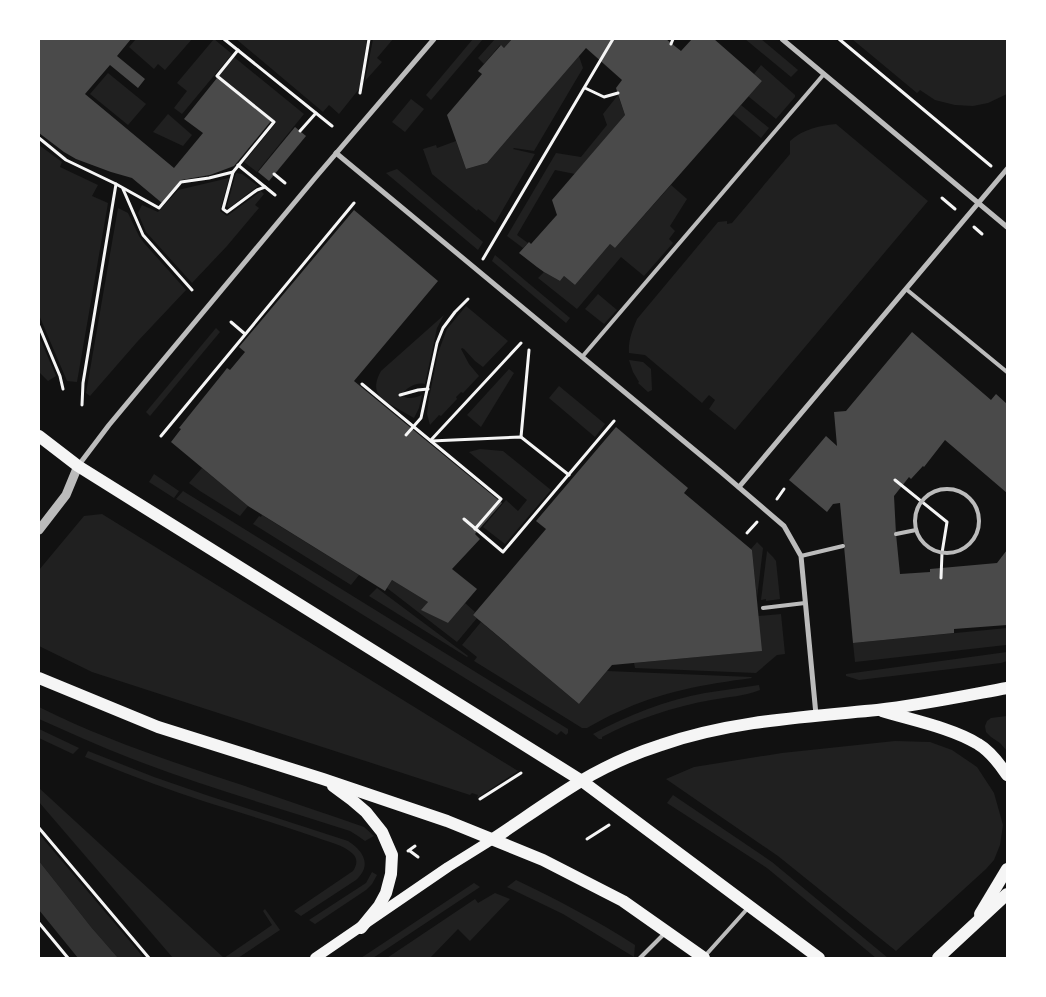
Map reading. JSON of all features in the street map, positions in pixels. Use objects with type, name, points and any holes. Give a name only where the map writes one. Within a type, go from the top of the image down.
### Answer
[{"type":"main road","points":[[39,436],[78,466],[582,781],[819,958]]},
{"type":"main road","points":[[39,678],[158,727],[323,779],[447,821],[543,860],[623,901],[703,958]]},
{"type":"main road","points":[[315,958],[448,867],[582,781],[623,760],[661,745],[715,729],[816,715],[878,710],[1007,688]]},
{"type":"main road","points":[[878,710],[958,733],[980,745],[998,761],[1007,775]]},
{"type":"main road","points":[[323,779],[366,812],[382,832],[392,854],[386,893],[379,906],[361,928]]},
{"type":"main road","points":[[971,929],[1007,869]]},
{"type":"main road","points":[[938,958],[1007,894]]},
{"type":"street","points":[[39,530],[66,495],[78,466],[109,425],[336,153],[434,39]]},
{"type":"street","points":[[782,39],[1007,227]]},
{"type":"street","points":[[336,153],[784,526],[801,556],[816,715]]},
{"type":"street","points":[[739,487],[1007,169]]},
{"type":"lane","points":[[582,357],[824,74]]},
{"type":"lane","points":[[906,289],[1007,372]]},
{"type":"lane","points":[[949,489],[968,497],[978,514],[976,535],[962,549],[952,553],[933,550],[920,538],[916,530],[917,510],[922,501],[930,494],[939,490],[949,489]]},
{"type":"lane","points":[[896,534],[916,530]]},
{"type":"lane","points":[[801,556],[843,546]]},
{"type":"lane","points":[[763,608],[805,603]]},
{"type":"lane","points":[[703,958],[749,906]]},
{"type":"lane","points":[[640,958],[667,932]]},
{"type":"path","points":[[224,39],[332,126]]},
{"type":"path","points":[[360,93],[370,39]]},
{"type":"path","points":[[476,270],[613,39]]},
{"type":"path","points":[[671,44],[673,39]]},
{"type":"path","points":[[839,39],[1002,175]]},
{"type":"path","points":[[238,50],[217,76],[274,122],[233,172],[223,209],[227,212],[257,190],[265,187]]},
{"type":"path","points":[[585,88],[604,98],[618,93]]},
{"type":"path","points":[[300,132],[316,113]]},
{"type":"path","points":[[39,138],[66,160],[116,184],[159,208],[181,182],[233,172]]},
{"type":"path","points":[[238,165],[275,195]]},
{"type":"path","points":[[274,174],[285,183]]},
{"type":"path","points":[[82,405],[83,383],[116,184]]},
{"type":"path","points":[[123,188],[143,235],[192,290]]},
{"type":"path","points":[[161,436],[354,203]]},
{"type":"path","points":[[406,435],[421,418],[437,343],[443,328],[468,299]]},
{"type":"path","points":[[231,322],[246,334]]},
{"type":"path","points":[[39,326],[60,376],[63,389]]},
{"type":"path","points":[[430,441],[521,343]]},
{"type":"path","points":[[522,437],[529,350]]},
{"type":"path","points":[[362,384],[500,499],[475,529]]},
{"type":"path","points":[[400,395],[428,389]]},
{"type":"path","points":[[464,519],[503,552],[614,421]]},
{"type":"path","points":[[430,441],[522,437],[569,475]]},
{"type":"path","points":[[895,480],[947,522],[942,552],[941,578]]},
{"type":"path","points":[[776,499],[784,490]]},
{"type":"path","points":[[747,533],[757,522]]},
{"type":"path","points":[[480,799],[520,773]]},
{"type":"path","points":[[587,840],[609,825]]},
{"type":"path","points":[[39,828],[149,958]]},
{"type":"path","points":[[415,846],[409,851],[418,857]]},
{"type":"path","points":[[39,923],[68,958]]},
{"type":"shaded area","points":[[136,39],[192,39],[165,70],[158,64],[154,69],[129,47]]},
{"type":"shaded area","points":[[214,39],[232,54],[182,114],[174,108],[187,91],[177,83]]},
{"type":"shaded area","points":[[236,39],[367,39],[359,89],[339,114],[329,105],[323,112]]},
{"type":"shaded area","points":[[373,39],[393,39],[377,58],[382,62],[365,81]]},
{"type":"shaded area","points":[[473,39],[483,39],[431,100],[426,95]]},
{"type":"shaded area","points":[[495,39],[512,39],[504,48],[500,45],[484,64],[478,58]]},
{"type":"shaded area","points":[[745,39],[761,39],[798,70],[791,77]]},
{"type":"shaded area","points":[[852,39],[1007,39],[1007,94],[988,103],[973,106],[955,105],[935,100],[920,90],[917,93]]},
{"type":"shaded area","points":[[579,56],[583,68],[534,151],[513,149],[535,154],[495,223],[478,209],[477,211],[432,174],[423,149],[436,145],[437,148],[456,141],[466,169],[487,163]]},
{"type":"shaded area","points":[[234,57],[304,114],[257,172],[244,162],[276,123],[219,76]]},
{"type":"shaded area","points":[[761,65],[795,95],[776,119],[748,96],[762,81],[754,74]]},
{"type":"shaded area","points":[[108,73],[146,104],[128,125],[90,94]]},
{"type":"shaded area","points":[[618,95],[625,115],[575,174],[555,170],[517,235],[528,243],[523,248],[507,236],[556,153],[581,157],[607,125],[603,114]]},
{"type":"shaded area","points":[[411,99],[424,109],[405,132],[392,122]]},
{"type":"shaded area","points":[[741,105],[769,128],[761,138],[733,114]]},
{"type":"shaded area","points":[[168,114],[192,135],[183,146],[153,132]]},
{"type":"shaded area","points":[[836,124],[928,201],[735,430],[709,409],[715,400],[709,395],[702,403],[645,355],[629,353],[632,332],[637,319],[718,222],[727,221],[727,224],[732,223],[790,154],[790,141],[812,129]]},
{"type":"shaded area","points":[[39,145],[62,162],[60,167],[98,185],[92,196],[108,203],[77,382],[67,381],[39,315]]},
{"type":"shaded area","points":[[397,169],[483,242],[478,250],[386,173]]},
{"type":"shaded area","points":[[236,173],[242,174],[258,186],[229,208],[227,206]]},
{"type":"shaded area","points":[[229,178],[220,211],[227,216],[261,191],[264,194],[255,205],[259,208],[192,283],[146,232],[138,213],[142,205],[158,212],[178,190]]},
{"type":"shaded area","points":[[671,185],[687,199],[670,226],[675,231],[669,239],[673,243],[644,276],[621,257],[577,309],[538,278],[544,272],[560,281],[564,276],[575,285],[610,244],[615,248]]},
{"type":"shaded area","points":[[118,208],[128,213],[144,243],[186,290],[90,396],[86,393]]},
{"type":"shaded area","points":[[495,255],[570,318],[566,323],[492,261]]},
{"type":"shaded area","points":[[598,294],[617,310],[604,324],[585,309]]},
{"type":"shaded area","points":[[466,306],[508,341],[483,367],[464,349],[461,349],[469,364],[479,376],[430,425],[427,414],[438,353],[447,329]]},
{"type":"shaded area","points":[[444,315],[437,328],[425,384],[412,386],[401,395],[411,398],[422,395],[414,418],[387,403],[377,392],[376,383],[381,371]]},
{"type":"shaded area","points":[[216,328],[220,332],[150,416],[146,412]]},
{"type":"shaded area","points":[[39,336],[56,376],[48,381],[39,372]]},
{"type":"shaded area","points":[[629,360],[643,362],[651,369],[652,390],[648,392],[638,383]]},
{"type":"shaded area","points":[[509,369],[514,373],[481,427],[467,415]]},
{"type":"shaded area","points":[[559,386],[605,424],[595,437],[549,398]]},
{"type":"shaded area","points":[[480,449],[503,451],[551,490],[505,544],[483,527],[506,500],[518,511],[527,500],[469,452]]},
{"type":"shaded area","points":[[202,468],[248,506],[240,516],[189,483]]},
{"type":"shaded area","points":[[154,474],[179,491],[174,498],[149,482]]},
{"type":"shaded area","points":[[183,491],[568,729],[568,733],[566,735],[561,731],[557,735],[176,499]]},
{"type":"shaded area","points":[[102,514],[518,771],[477,798],[478,795],[472,793],[470,795],[92,672],[39,646],[39,570],[84,516]]},
{"type":"shaded area","points":[[262,515],[359,575],[351,585],[253,524]]},
{"type":"shaded area","points":[[757,542],[763,548],[757,598],[751,549]]},
{"type":"shaded area","points":[[767,551],[776,561],[780,599],[766,601],[766,599],[761,600]]},
{"type":"shaded area","points":[[392,580],[428,602],[422,610],[448,623],[465,603],[475,612],[473,615],[477,618],[457,642],[387,588]]},
{"type":"shaded area","points":[[377,588],[468,656],[369,596]]},
{"type":"shaded area","points":[[781,614],[785,654],[777,655],[756,673],[635,668],[634,663],[761,651],[758,616]]},
{"type":"shaded area","points":[[481,622],[579,704],[607,671],[752,678],[700,686],[650,699],[610,715],[587,728],[582,728],[474,661],[477,657],[462,645]]},
{"type":"shaded area","points":[[1007,628],[1007,645],[855,662],[853,643]]},
{"type":"shaded area","points":[[1007,652],[1007,661],[1001,663],[859,680],[846,676],[846,674]]},
{"type":"shaded area","points":[[759,685],[760,690],[754,692],[697,703],[655,714],[602,737],[602,739],[593,734],[662,704],[705,693]]},
{"type":"shaded area","points":[[39,707],[89,730],[140,750],[364,827],[374,836],[365,841],[350,831],[212,787],[130,758],[39,719]]},
{"type":"shaded area","points":[[1007,716],[1007,751],[986,732],[985,726],[991,718]]},
{"type":"shaded area","points":[[39,729],[79,748],[73,754],[39,738]]},
{"type":"shaded area","points":[[895,741],[930,742],[952,750],[977,767],[994,793],[1003,825],[1000,845],[994,860],[896,951],[778,856],[666,779],[694,767],[782,753]]},
{"type":"shaded area","points":[[88,751],[154,777],[348,841],[362,854],[365,864],[364,869],[356,880],[301,916],[294,911],[353,871],[356,860],[355,856],[349,851],[332,842],[145,781],[85,757]]},
{"type":"shaded area","points":[[39,788],[224,958],[173,958],[39,802]]},
{"type":"shaded area","points":[[673,795],[772,862],[888,958],[876,958],[767,868],[667,803]]},
{"type":"shaded area","points":[[39,834],[144,958],[118,958],[91,927],[39,861]]},
{"type":"shaded area","points":[[39,861],[118,958],[78,958],[39,910]]},
{"type":"shaded area","points":[[372,872],[377,875],[366,890],[315,924],[309,920],[366,883]]},
{"type":"shaded area","points":[[516,880],[577,911],[635,945],[634,957],[563,914],[507,887]]},
{"type":"shaded area","points":[[474,883],[480,887],[373,958],[361,958]]},
{"type":"shaded area","points":[[495,893],[510,899],[470,941],[458,929],[430,958],[387,958],[475,899],[478,903]]},
{"type":"shaded area","points":[[265,909],[280,930],[238,958],[224,958],[272,925],[263,911]]},
{"type":"building","points":[[39,39],[131,39],[117,56],[145,79],[138,88],[110,65],[85,94],[174,168],[203,133],[184,119],[217,78],[271,121],[234,166],[210,175],[181,180],[162,203],[132,178],[76,159],[39,133]]},
{"type":"building","points":[[512,39],[666,39],[681,51],[692,39],[714,39],[762,81],[615,248],[610,244],[575,285],[564,276],[560,281],[544,272],[519,253],[529,242],[531,244],[557,215],[552,200],[625,115],[616,88],[622,80],[586,48],[487,163],[466,169],[447,115],[482,74],[478,71],[501,45],[504,48]]},
{"type":"building","points":[[295,127],[306,136],[269,181],[258,172]]},
{"type":"building","points":[[354,210],[438,281],[354,381],[502,503],[475,534],[480,539],[452,569],[477,589],[448,623],[421,610],[428,602],[392,580],[385,591],[248,506],[171,442],[181,429],[179,428],[227,368],[230,370],[245,352],[239,347]]},
{"type":"building","points":[[912,332],[991,400],[996,394],[1007,404],[1007,493],[945,440],[924,467],[911,479],[909,477],[894,496],[900,574],[930,572],[930,569],[997,563],[1007,550],[1007,625],[954,629],[954,633],[853,643],[840,503],[833,504],[827,512],[789,480],[826,436],[837,446],[834,412],[846,411]]},
{"type":"building","points":[[616,427],[688,488],[684,493],[752,550],[762,651],[612,665],[579,704],[473,615],[546,529],[536,521]]}]
